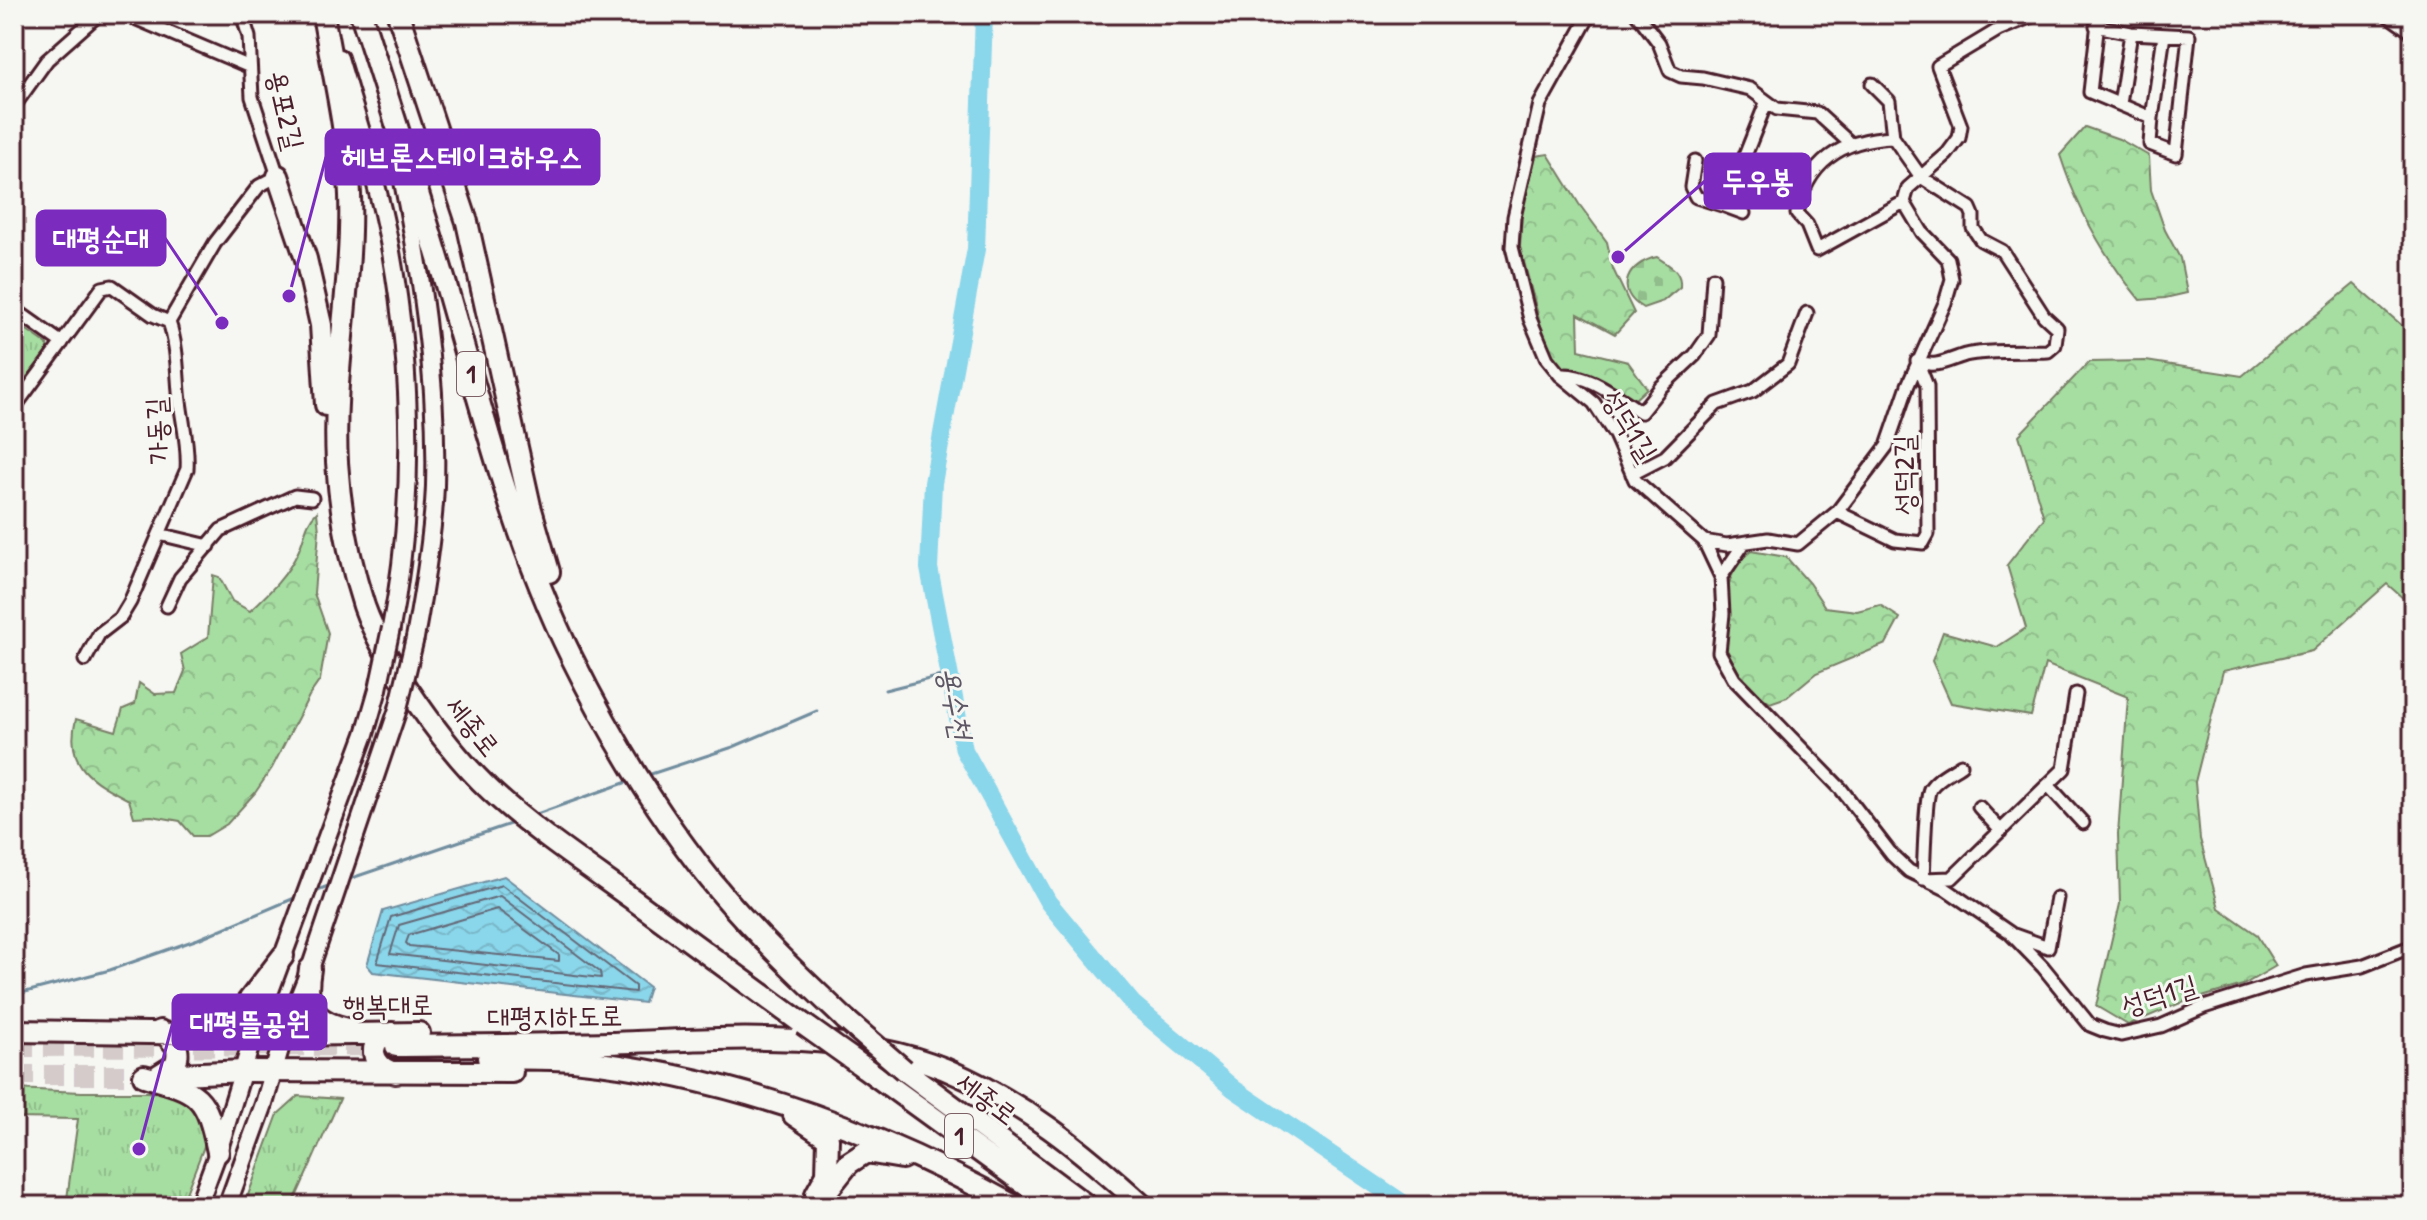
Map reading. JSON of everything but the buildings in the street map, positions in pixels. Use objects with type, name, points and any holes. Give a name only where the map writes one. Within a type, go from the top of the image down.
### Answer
[{"type":"highway","name":"세종로","points":[[324,14],[350,196],[348,292],[337,431],[342,515],[364,605],[376,633],[434,725],[492,792],[550,838],[1055,1206]]},
{"type":"highway","points":[[398,14],[467,222],[544,560],[602,714]]},
{"type":"highway","name":"세종로","points":[[362,19],[445,281],[507,496],[571,656],[619,745],[656,804],[723,894],[764,940],[846,1020],[904,1070],[1087,1206]]},
{"type":"highway","points":[[278,176],[306,259],[321,325],[330,460],[334,490],[342,515]]},
{"type":"highway","points":[[184,1032],[205,1028],[243,1008],[283,956]]},
{"type":"highway","points":[[310,969],[307,988],[312,1010],[323,1020],[391,1048]]},
{"type":"highway","name":"행복대로","points":[[14,1031],[284,1035],[391,1048],[519,1072],[704,1082],[763,1097]]},
{"type":"highway","points":[[152,1076],[175,1065],[178,1051],[174,1040],[160,1031]]},
{"type":"highway","name":"대평지하도로","points":[[391,1048],[714,1039],[805,1041],[852,1046],[942,1068],[1029,1111],[1098,1165],[1143,1206]]},
{"type":"highway","name":"행복대로","points":[[152,1076],[275,1072],[391,1048]]},
{"type":"highway","points":[[152,1076],[202,1100],[212,1124],[218,1152]]},
{"type":"highway","points":[[763,1097],[878,1138],[1014,1206]]},
{"type":"highway","points":[[763,1097],[828,1138],[827,1174],[809,1206]]},
{"type":"highway","points":[[815,1206],[849,1163],[866,1152],[892,1154],[949,1172]]},
{"type":"street","points":[[14,106],[47,60],[99,14]]},
{"type":"street","points":[[125,14],[250,67]]},
{"type":"street","name":"용포2길","points":[[169,322],[215,243],[259,186],[278,176],[252,97],[249,37],[242,14]]},
{"type":"street","points":[[198,1206],[254,1034],[365,734],[378,689],[397,595],[408,483],[403,333],[384,222],[365,146],[324,14]]},
{"type":"street","name":"성덕1길","points":[[1590,14],[1540,104],[1514,217],[1512,247],[1538,342],[1560,375],[1594,403],[1615,435],[1635,480],[1704,541],[1721,577],[1723,614],[1719,652],[1734,679],[1841,789],[1892,855],[1909,871],[1946,889],[2010,933],[2043,967],[2090,1025],[2121,1035],[2161,1026],[2204,1007],[2281,982],[2362,966],[2413,946]]},
{"type":"street","points":[[1637,14],[1659,43],[1670,71],[1681,76],[1750,89],[1777,109],[1817,113],[1851,144]]},
{"type":"street","points":[[1893,137],[1876,137],[1851,144],[1815,168],[1803,192],[1797,214],[1807,225],[1817,250],[1904,202],[1908,188],[1947,154],[1959,138],[1961,126],[1938,66],[1998,30],[2037,14]]},
{"type":"street","points":[[2386,14],[2413,33]]},
{"type":"street","points":[[227,1206],[398,709],[422,600],[435,487],[429,334],[416,245],[398,156],[362,19]]},
{"type":"street","points":[[2152,118],[2090,92],[2098,20],[2131,33],[2189,36],[2176,154],[2150,144],[2164,35]]},
{"type":"street","points":[[2120,104],[2131,33]]},
{"type":"street","points":[[1872,84],[1889,101],[1893,137],[1921,177],[1970,208],[1973,228],[1981,240],[2002,251],[2044,316],[2057,328],[2055,345],[2048,351],[1965,355],[1952,362],[1927,366],[1917,361]]},
{"type":"street","points":[[1725,206],[1766,103]]},
{"type":"street","points":[[1695,161],[1691,187],[1696,197],[1744,213]]},
{"type":"street","name":"성덕2길","points":[[1704,541],[1743,545],[1768,539],[1798,544],[1837,512],[1887,446],[1917,361],[1945,303],[1952,279],[1948,259],[1922,232],[1904,202]]},
{"type":"street","points":[[1560,375],[1573,374],[1592,382],[1641,412],[1661,387],[1695,355],[1709,335],[1713,278]]},
{"type":"street","points":[[14,408],[102,288],[112,286],[153,315],[169,322]]},
{"type":"street","points":[[14,309],[62,343]]},
{"type":"street","points":[[1632,474],[1665,457],[1717,404],[1753,391],[1788,364],[1807,313]]},
{"type":"street","name":"가동길","points":[[85,660],[99,634],[121,617],[130,602],[187,469],[178,365],[169,322]]},
{"type":"street","name":"성덕2길","points":[[1837,512],[1895,540],[1923,543],[1928,534],[1927,386],[1917,361]]},
{"type":"street","points":[[167,606],[180,578],[221,530],[295,496],[312,498]]},
{"type":"street","points":[[159,534],[209,546]]},
{"type":"street","points":[[1721,577],[1743,545]]},
{"type":"street","points":[[1961,765],[1939,779],[1926,800],[1923,879],[1952,878],[2064,769],[2076,694]]},
{"type":"street","points":[[2048,785],[2083,823]]},
{"type":"street","points":[[1979,807],[2001,831]]},
{"type":"street","points":[[2010,933],[2048,947],[2057,898]]},
{"type":"green space","points":[[2085,127],[2119,139],[2149,156],[2151,190],[2165,230],[2180,258],[2187,293],[2140,300],[2104,250],[2075,194],[2060,155]]},
{"type":"green space","points":[[1548,154],[1607,242],[1613,269],[1634,313],[1615,334],[1578,314],[1579,350],[1628,362],[1647,388],[1633,401],[1565,372],[1546,345],[1520,247],[1522,212],[1536,156]]},
{"type":"green space","points":[[1657,257],[1677,272],[1680,287],[1663,301],[1643,308],[1628,294],[1628,278],[1638,265]]},
{"type":"green space","points":[[2354,284],[2413,335],[2413,607],[2387,584],[2312,651],[2223,671],[2195,782],[2200,839],[2219,908],[2256,934],[2276,966],[2243,985],[2178,1004],[2128,1025],[2096,1006],[2120,904],[2118,834],[2128,697],[2045,664],[2031,716],[1951,703],[1932,661],[1943,632],[1997,647],[2026,628],[2007,565],[2044,518],[2019,435],[2089,362],[2146,361],[2242,376]]},
{"type":"green space","points":[[14,321],[47,344],[48,352],[14,392]]},
{"type":"green space","points":[[317,512],[319,531],[314,593],[328,633],[320,680],[272,768],[255,793],[227,824],[207,836],[193,836],[180,821],[152,816],[134,817],[129,800],[103,786],[84,770],[78,760],[73,735],[76,719],[116,731],[123,709],[135,704],[139,683],[155,694],[176,693],[185,671],[181,654],[208,637],[213,575],[219,577],[232,601],[250,611],[289,569]]},
{"type":"green space","points":[[1751,551],[1786,557],[1825,607],[1857,611],[1880,605],[1900,618],[1886,644],[1816,673],[1787,697],[1770,703],[1744,683],[1727,650],[1729,583],[1737,563]]},
{"type":"green space","points":[[14,1089],[164,1092],[192,1099],[207,1127],[206,1141],[181,1206],[66,1206],[78,1119],[14,1118]]},
{"type":"green space","points":[[298,1096],[340,1099],[292,1206],[244,1206],[278,1114]]},
{"type":"water","points":[[504,876],[649,987],[644,1003],[373,972],[367,965],[383,911]]},
{"type":"waterway","name":"용수천","points":[[984,14],[976,249],[933,483],[929,568],[964,750],[1048,902],[1133,1004],[1234,1089],[1407,1206]]},
{"type":"waterway","points":[[885,690],[949,674]]},
{"type":"waterway","points":[[648,775],[733,747],[817,711]]},
{"type":"waterway","points":[[531,816],[630,781]]},
{"type":"waterway","points":[[346,880],[513,823]]},
{"type":"waterway","points":[[312,892],[331,885]]},
{"type":"waterway","points":[[14,995],[110,970],[198,939],[297,897]]},
{"type":"tunnel","points":[[14,1047],[392,1046]]},
{"type":"tunnel","points":[[14,1075],[159,1075]]},
{"type":"place","name":"두우봉","points":[[1618,257]]},
{"type":"place","name":"헤브론스테이크하우스","points":[[289,296]]},
{"type":"place","name":"대평순대","points":[[222,323]]},
{"type":"place","name":"대평뜰공원","points":[[139,1149]]}]
